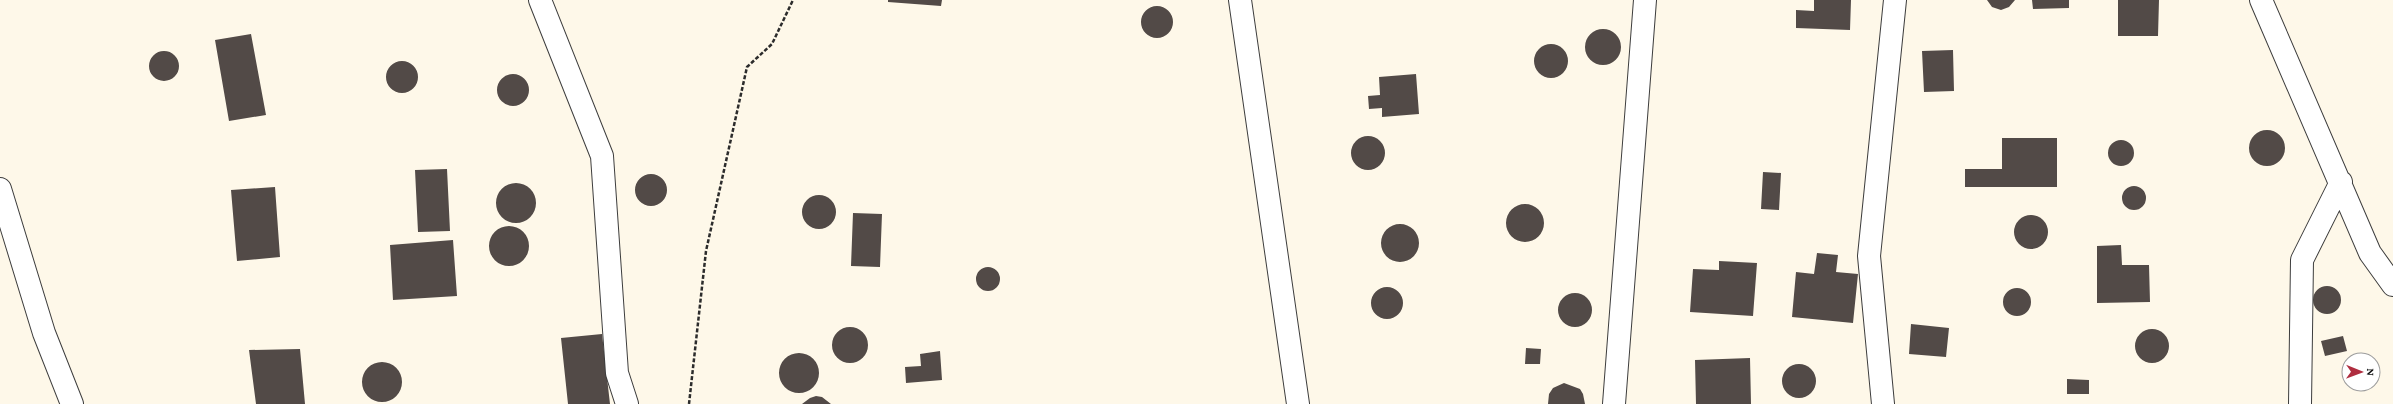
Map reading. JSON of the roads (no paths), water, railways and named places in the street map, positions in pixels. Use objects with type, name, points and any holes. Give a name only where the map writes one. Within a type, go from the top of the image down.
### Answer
[{"type":"street","points":[[540,0],[602,156],[617,373],[627,404]]},
{"type":"street","points":[[1240,0],[1298,404]]},
{"type":"street","points":[[1614,404],[1646,0]]},
{"type":"street","points":[[1883,404],[1869,256],[1895,0]]},
{"type":"street","points":[[2261,0],[2341,182],[2370,253],[2393,285]]},
{"type":"street","points":[[2300,404],[2302,260],[2341,182]]},
{"type":"street","points":[[0,189],[44,333],[72,404]]}]
